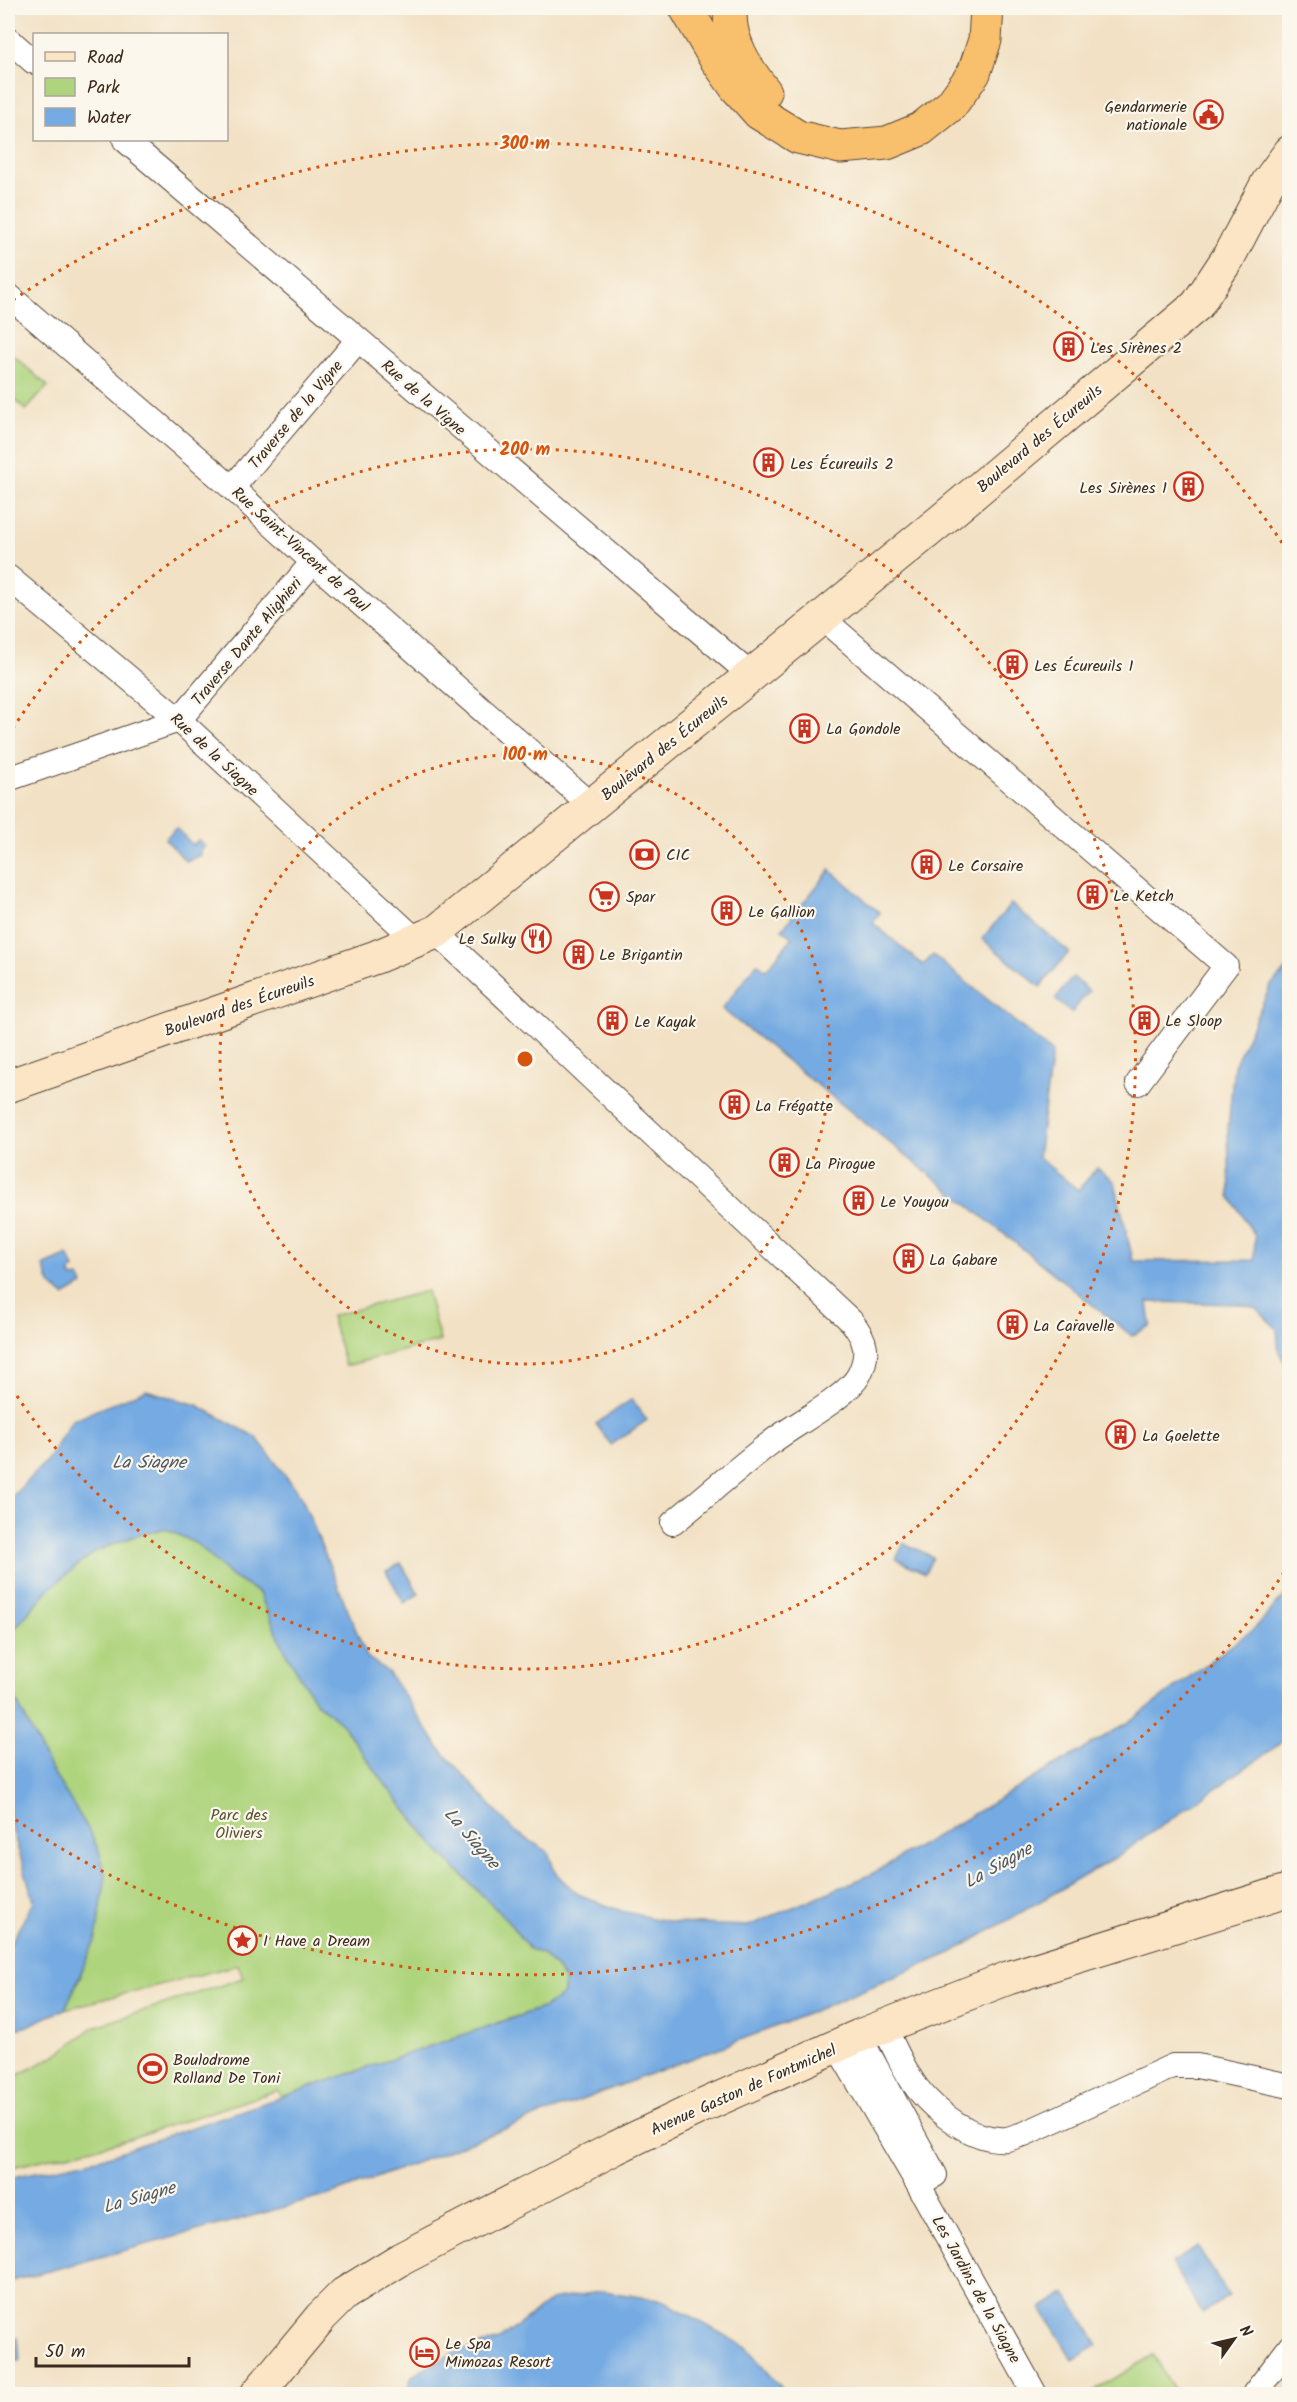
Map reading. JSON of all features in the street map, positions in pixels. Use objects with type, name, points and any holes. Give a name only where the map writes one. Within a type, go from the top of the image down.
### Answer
[{"type":"highway","points":[[686,8],[714,56],[735,86],[759,113],[798,137],[840,147],[887,143],[921,129],[951,105],[974,73],[985,40],[987,8]]},
{"type":"highway","points":[[731,8],[736,43],[750,74],[775,104],[807,120],[843,130],[884,128],[914,115],[939,95],[957,67],[969,38],[971,8]]},
{"type":"street","points":[[8,39],[33,61]]},
{"type":"street","name":"Rue de la Vigne","points":[[126,141],[752,676]]},
{"type":"street","name":"Boulevard des Écureuils","points":[[8,1086],[376,957],[426,936],[592,806],[752,676],[1197,305],[1228,258],[1268,182],[1290,152]]},
{"type":"street","name":"Boulevard des Écureuils","points":[[1228,258],[1273,206],[1290,193]]},
{"type":"street","name":"Rue Saint-Vincent de Paul","points":[[8,295],[232,488],[313,562],[592,806]]},
{"type":"street","name":"Traverse de la Vigne","points":[[232,488],[358,340]]},
{"type":"street","name":"Traverse Dante Alighieri","points":[[179,720],[313,562]]},
{"type":"street","name":"Rue de la Siagne","points":[[8,577],[179,720],[426,936],[860,1332],[866,1344],[866,1358],[852,1386],[770,1443],[673,1523]]},
{"type":"street","points":[[822,618],[1226,966],[1137,1083]]},
{"type":"street","points":[[8,779],[179,720]]},
{"type":"street","name":"Avenue Gaston de Fontmichel","points":[[256,2394],[321,2317],[344,2294],[372,2275],[615,2148],[698,2108],[860,2036],[1008,1978],[1290,1890]]},
{"type":"street","points":[[860,2036],[917,2087],[937,2109],[957,2124],[994,2138],[1007,2139],[1024,2134],[1173,2066],[1197,2066],[1290,2086]]},
{"type":"street","name":"Les Jardins de la Siagne","points":[[860,2036],[934,2175],[918,2184],[1035,2394]]},
{"type":"street","points":[[1254,2394],[1290,2347]]},
{"type":"green space","points":[[8,351],[48,386],[26,410],[8,393]]},
{"type":"green space","points":[[427,1291],[440,1341],[345,1366],[331,1316]]},
{"type":"green space","name":"Parc des Oliviers","points":[[165,1528],[197,1544],[232,1577],[259,1593],[287,1655],[315,1701],[342,1724],[388,1788],[441,1854],[508,1921],[529,1949],[542,1953],[557,1969],[564,1979],[564,1994],[545,2007],[281,2097],[278,2090],[119,2142],[8,2168],[8,2080],[53,2057],[94,2027],[243,1978],[238,1965],[65,2009],[81,1975],[99,1851],[86,1825],[50,1768],[8,1684],[8,1652],[15,1628],[50,1588],[96,1551],[132,1537]]},
{"type":"green space","points":[[1153,2355],[1177,2394],[1089,2394]]},
{"type":"water","points":[[176,828],[193,845],[198,840],[205,846],[201,850],[201,855],[186,861],[165,839]]},
{"type":"water","points":[[830,870],[880,913],[873,923],[923,965],[933,955],[1052,1052],[1038,1157],[1078,1190],[1097,1168],[1115,1182],[1133,1261],[1254,1260],[1255,1236],[1230,1196],[1228,1129],[1234,1066],[1271,985],[1289,967],[1289,1370],[1279,1352],[1277,1329],[1256,1308],[1239,1304],[1148,1302],[1151,1325],[1132,1336],[722,1009],[757,963],[766,970],[792,938],[782,929]]},
{"type":"water","points":[[1011,904],[1069,952],[1040,987],[982,939]]},
{"type":"water","points":[[1073,977],[1089,991],[1071,1013],[1055,999]]},
{"type":"water","points":[[68,1255],[74,1268],[70,1275],[73,1278],[79,1277],[83,1285],[64,1296],[50,1284],[43,1266]]},
{"type":"water","name":"La Siagne","points":[[146,1390],[197,1405],[256,1437],[301,1496],[367,1657],[388,1672],[440,1749],[514,1831],[547,1851],[557,1875],[578,1894],[621,1911],[676,1923],[748,1926],[870,1875],[1129,1722],[1256,1627],[1289,1591],[1289,1734],[1277,1746],[1113,1859],[951,1953],[785,2023],[333,2194],[8,2282],[8,2178],[102,2158],[545,2007],[564,1994],[564,1979],[557,1969],[542,1954],[529,1949],[508,1921],[441,1854],[388,1788],[342,1724],[315,1701],[287,1655],[259,1593],[232,1577],[197,1544],[165,1528],[132,1537],[96,1551],[50,1588],[15,1628],[8,1652],[8,1501],[48,1459],[72,1420]]},
{"type":"water","points":[[632,1399],[647,1420],[611,1445],[596,1424]]},
{"type":"water","points":[[904,1543],[933,1557],[925,1573],[896,1559]]},
{"type":"water","points":[[401,1563],[419,1594],[404,1603],[386,1571]]},
{"type":"water","points":[[8,1684],[50,1768],[86,1825],[99,1851],[106,1876],[96,1938],[65,2009],[25,2027],[8,2030],[8,1948],[34,1901],[8,1816]]},
{"type":"water","points":[[1198,2247],[1229,2296],[1202,2313],[1171,2263]]},
{"type":"water","points":[[604,2291],[664,2301],[747,2348],[787,2394],[406,2394],[412,2376],[453,2353],[499,2340],[551,2300]]},
{"type":"water","points":[[1066,2293],[1098,2345],[1073,2360],[1041,2308]]},
{"type":"water","points":[[18,2337],[20,2361],[8,2362],[8,2338]]},
{"type":"place","name":"Gendarmerie nationale","points":[[1208,115]]},
{"type":"place","name":"Les Sirènes 2","points":[[1069,347]]},
{"type":"place","name":"Les Écureuils 2","points":[[769,463]]},
{"type":"place","name":"Les Sirènes 1","points":[[1188,487]]},
{"type":"place","name":"Les Écureuils 1","points":[[1013,665]]},
{"type":"place","name":"La Gondole","points":[[805,728]]},
{"type":"place","name":"CIC","points":[[645,854]]},
{"type":"place","name":"Le Corsaire","points":[[927,865]]},
{"type":"place","name":"Le Ketch","points":[[1092,895]]},
{"type":"place","name":"Spar","points":[[605,896]]},
{"type":"place","name":"Le Gallion","points":[[727,911]]},
{"type":"place","name":"Le Sulky","points":[[537,938]]},
{"type":"place","name":"Le Brigantin","points":[[578,954]]},
{"type":"place","name":"Le Sloop","points":[[1144,1020]]},
{"type":"place","name":"Le Kayak","points":[[613,1021]]},
{"type":"place","name":"La Frégatte","points":[[734,1105]]},
{"type":"place","name":"La Pirogue","points":[[784,1163]]},
{"type":"place","name":"Le Youyou","points":[[859,1201]]},
{"type":"place","name":"La Gabare","points":[[908,1259]]},
{"type":"place","name":"La Caravelle","points":[[1012,1325]]},
{"type":"place","name":"La Goelette","points":[[1121,1435]]},
{"type":"place","name":"I Have a Dream","points":[[242,1940]]},
{"type":"place","name":"Boulodrome Rolland De Toni","points":[[152,2068]]},
{"type":"place","name":"Le Spa Mimozas Resort","points":[[424,2352]]}]
